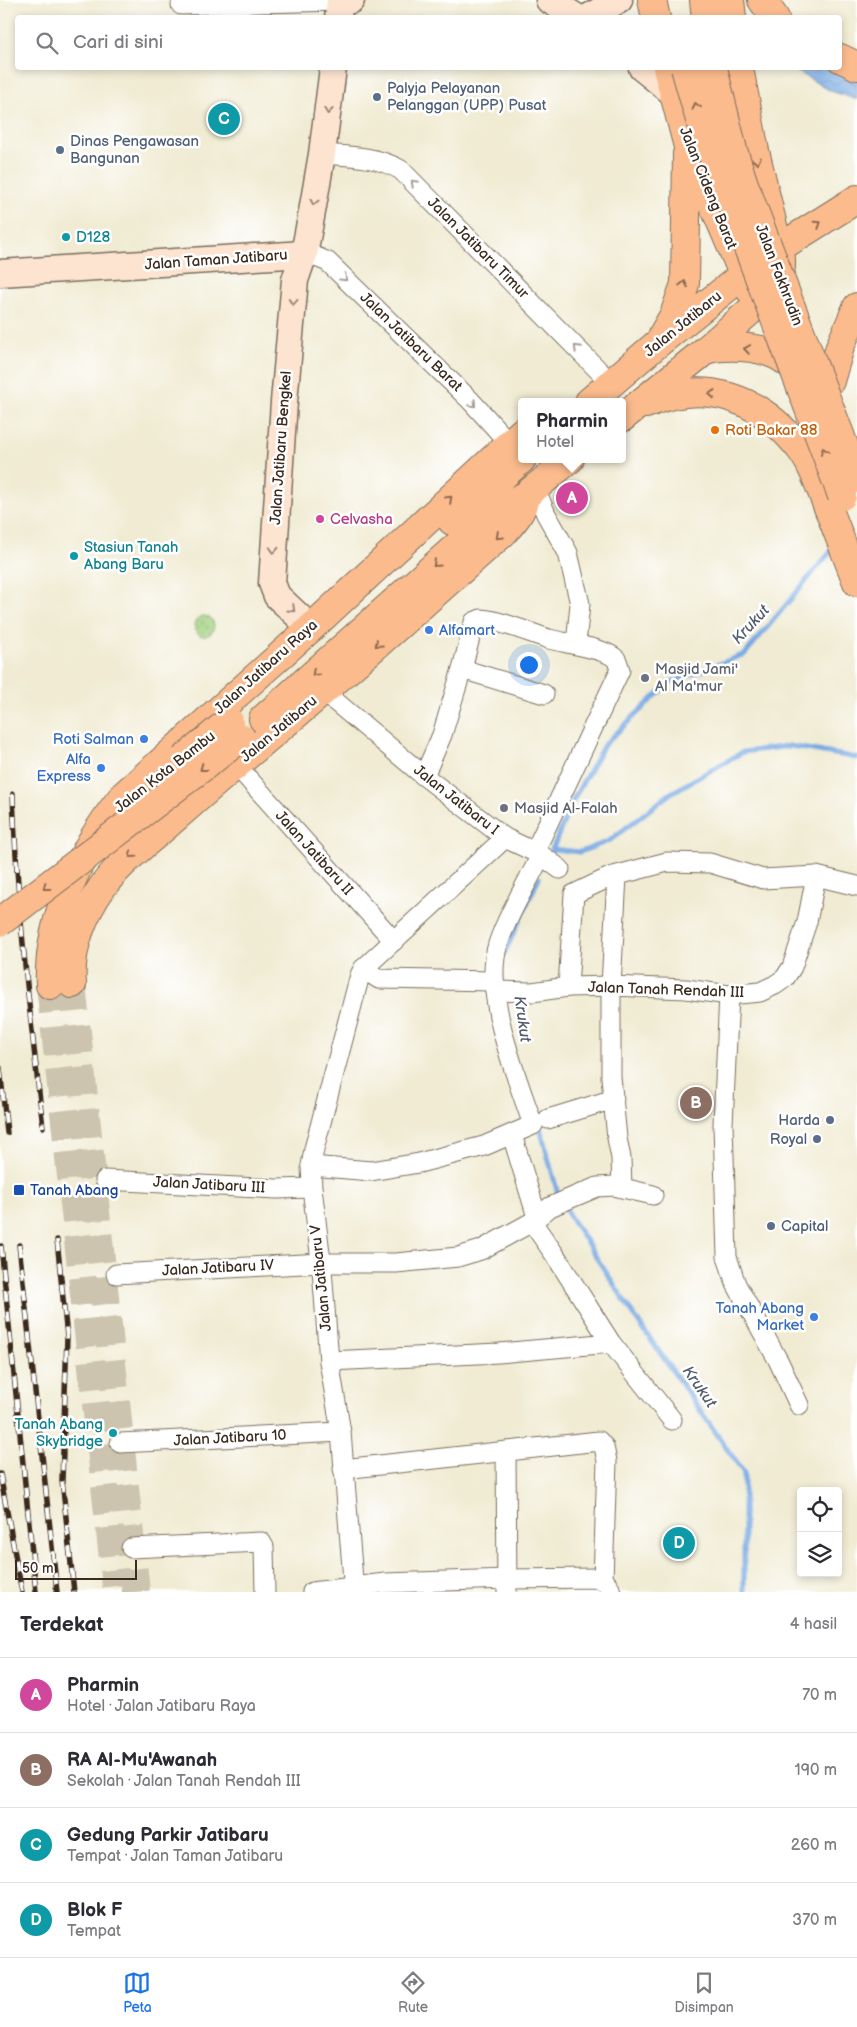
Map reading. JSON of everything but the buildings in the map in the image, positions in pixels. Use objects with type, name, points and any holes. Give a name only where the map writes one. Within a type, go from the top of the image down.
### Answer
[{"type":"main road","points":[[652,0],[655,15]]},
{"type":"main road","points":[[669,0],[672,15]]},
{"type":"main road","points":[[704,0],[706,15]]},
{"type":"main road","points":[[730,0],[732,15]]},
{"type":"main road","points":[[762,0],[773,15]]},
{"type":"main road","points":[[842,59],[857,66]]},
{"type":"main road","name":"Jalan Cideng Barat","points":[[686,70],[701,124],[724,185]]},
{"type":"main road","name":"Jalan Fakhrudin","points":[[713,70],[733,150],[744,184],[857,479]]},
{"type":"main road","points":[[626,414],[707,349],[765,297],[781,267],[779,248],[755,151],[739,70]]},
{"type":"main road","name":"Jalan Cideng Barat","points":[[669,80],[685,137],[743,275]]},
{"type":"main road","points":[[657,344],[674,315],[685,284],[685,137],[699,141],[714,141],[732,137],[742,128],[748,113]]},
{"type":"main road","name":"Jalan Fakhrudin","points":[[724,185],[857,536]]},
{"type":"main road","name":"Jalan Jatibaru","points":[[593,396],[779,248],[857,199]]},
{"type":"main road","points":[[743,275],[759,286],[765,297]]},
{"type":"main road","points":[[765,297],[788,297],[793,304],[830,381],[857,447]]},
{"type":"main road","points":[[830,381],[840,347],[857,307]]},
{"type":"main road","points":[[707,349],[724,346],[751,349],[775,355],[817,386],[843,413]]},
{"type":"main road","points":[[626,414],[661,398],[707,393],[728,396],[753,405],[799,446],[814,473],[857,582]]},
{"type":"main road","name":"Jalan Kota Bambu","points":[[0,898],[194,752],[235,730],[480,497],[518,445]]},
{"type":"main road","name":"Jalan Jatibaru Raya","points":[[54,934],[82,857],[107,815],[133,785],[518,445]]},
{"type":"main road","name":"Jalan Jatibaru","points":[[0,922],[235,730],[486,520],[530,492],[565,463]]},
{"type":"main road","name":"Jalan Jatibaru","points":[[54,934],[49,966],[61,985],[71,968],[72,951],[88,911],[103,886],[122,864],[324,692],[503,533],[517,518],[530,492]]},
{"type":"main road","points":[[133,785],[131,805],[138,817],[152,826],[169,823]]},
{"type":"street","points":[[549,0],[573,15]]},
{"type":"street","points":[[592,15],[619,0]]},
{"type":"street","points":[[181,5],[343,6]]},
{"type":"street","name":"Jalan Taman Jatibaru","points":[[0,273],[304,254],[322,154],[333,70]]},
{"type":"street","points":[[646,70],[669,80]]},
{"type":"street","name":"Jalan Jatibaru Timur","points":[[322,154],[376,160],[388,163],[401,170],[593,396]]},
{"type":"street","name":"Jalan Jatibaru Barat","points":[[304,254],[328,262],[518,445]]},
{"type":"street","name":"Jalan Jatibaru Bengkel","points":[[304,254],[295,280],[284,402],[272,583],[277,596],[311,628]]},
{"type":"street","points":[[530,492],[546,514],[568,553],[580,604],[576,644]]},
{"type":"street","points":[[311,1166],[371,1172],[419,1163],[484,1146],[534,1125],[515,1071],[499,1013],[501,989],[494,962],[498,945],[547,859],[620,670],[615,659],[576,644],[552,640],[481,619],[474,622],[442,735],[424,776]]},
{"type":"street","points":[[462,669],[544,694]]},
{"type":"street","name":"Jalan Jatibaru I","points":[[324,692],[424,776],[505,838],[362,972]]},
{"type":"street","name":"Jalan Jatibaru II","points":[[236,765],[394,941]]},
{"type":"street","points":[[505,838],[547,859]]},
{"type":"street","points":[[568,987],[574,894],[610,877],[667,862],[710,863],[763,880],[816,876],[857,886]]},
{"type":"street","points":[[617,876],[611,986],[611,1077],[617,1138],[622,1158],[622,1188]]},
{"type":"street","name":"Jalan Tanah Rendah III","points":[[362,972],[379,979],[532,992],[568,987],[611,986],[686,990],[729,995],[760,992],[785,978],[792,967],[807,922],[816,876]]},
{"type":"street","name":"Jalan Jatibaru V","points":[[354,1590],[344,1469],[329,1361],[311,1166],[362,972]]},
{"type":"street","points":[[729,995],[723,1124],[727,1257],[736,1284],[779,1362],[799,1405]]},
{"type":"street","points":[[548,1120],[614,1099]]},
{"type":"street","points":[[512,1135],[539,1215],[555,1255],[611,1343],[672,1420]]},
{"type":"street","name":"Jalan Jatibaru III","points":[[106,1180],[277,1189],[312,1188]]},
{"type":"street","name":"Jalan Jatibaru IV","points":[[116,1274],[321,1263],[396,1263],[458,1258],[481,1250],[539,1215],[597,1187],[622,1188],[653,1195]]},
{"type":"street","points":[[329,1361],[499,1353],[611,1343]]},
{"type":"street","name":"Jalan Jatibaru 10","points":[[120,1443],[340,1432]]},
{"type":"street","points":[[344,1469],[599,1441],[604,1447],[607,1461],[607,1586]]},
{"type":"street","points":[[506,1451],[507,1585]]},
{"type":"street","points":[[131,1548],[262,1542],[264,1547],[265,1592]]},
{"type":"street","points":[[312,1592],[507,1585],[597,1578],[607,1586]]},
{"type":"green space","points":[[204,616],[211,619],[214,626],[211,633],[204,636],[197,633],[194,626],[197,619]]},
{"type":"water","points":[[842,67],[857,67],[857,100],[831,91],[794,70],[842,70]]},
{"type":"waterway","name":"Krukut","points":[[549,857],[573,800],[604,745],[669,683],[745,654],[832,550]]},
{"type":"waterway","points":[[552,849],[580,852],[609,841],[671,793],[743,752],[790,746],[857,758]]},
{"type":"waterway","name":"Krukut","points":[[504,954],[539,878]]},
{"type":"waterway","name":"Krukut","points":[[539,1124],[559,1198]]},
{"type":"waterway","name":"Krukut","points":[[563,1206],[637,1320],[744,1473],[744,1592]]},
{"type":"tunnel","points":[[72,984],[136,1592]]},
{"type":"tunnel","points":[[50,985],[116,1586]]},
{"type":"railway","points":[[13,794],[21,919],[43,1127]]},
{"type":"railway","points":[[0,1068],[7,1133]]},
{"type":"railway","points":[[57,1240],[67,1337],[62,1480],[74,1592]]},
{"type":"railway","points":[[19,1245],[57,1592]]},
{"type":"railway","points":[[1,1246],[36,1592]]},
{"type":"railway","points":[[0,1474],[22,1592]]},
{"type":"place","name":"Palyja Pelayanan Pelanggan (UPP) Pusat","points":[[377,97]]},
{"type":"place","name":"Gedung Parkir Jatibaru","points":[[224,119]]},
{"type":"place","name":"Dinas Pengawasan Bangunan","points":[[60,150]]},
{"type":"place","name":"D128","points":[[66,237]]},
{"type":"place","name":"Roti Bakar 88","points":[[715,430]]},
{"type":"place","name":"Pharmin","points":[[572,498]]},
{"type":"place","name":"Celvasha","points":[[320,519]]},
{"type":"place","name":"Stasiun Tanah Abang Baru","points":[[74,556]]},
{"type":"place","name":"Alfamart","points":[[429,630]]},
{"type":"place","name":"Masjid Jami' Al Ma'mur","points":[[645,678]]},
{"type":"place","name":"Roti Salman","points":[[144,739]]},
{"type":"place","name":"Alfa Express","points":[[101,768]]},
{"type":"place","name":"Masjid Al-Falah","points":[[504,808]]},
{"type":"place","name":"RA Al-Mu'Awanah","points":[[696,1103]]},
{"type":"place","name":"Harda","points":[[830,1120]]},
{"type":"place","name":"Royal","points":[[817,1139]]},
{"type":"place","name":"Tanah Abang","points":[[19,1190]]},
{"type":"place","name":"Capital","points":[[771,1226]]},
{"type":"place","name":"Tanah Abang Market","points":[[814,1317]]},
{"type":"place","name":"Tanah Abang Skybridge","points":[[113,1433]]},
{"type":"place","name":"Blok F","points":[[679,1543]]}]
